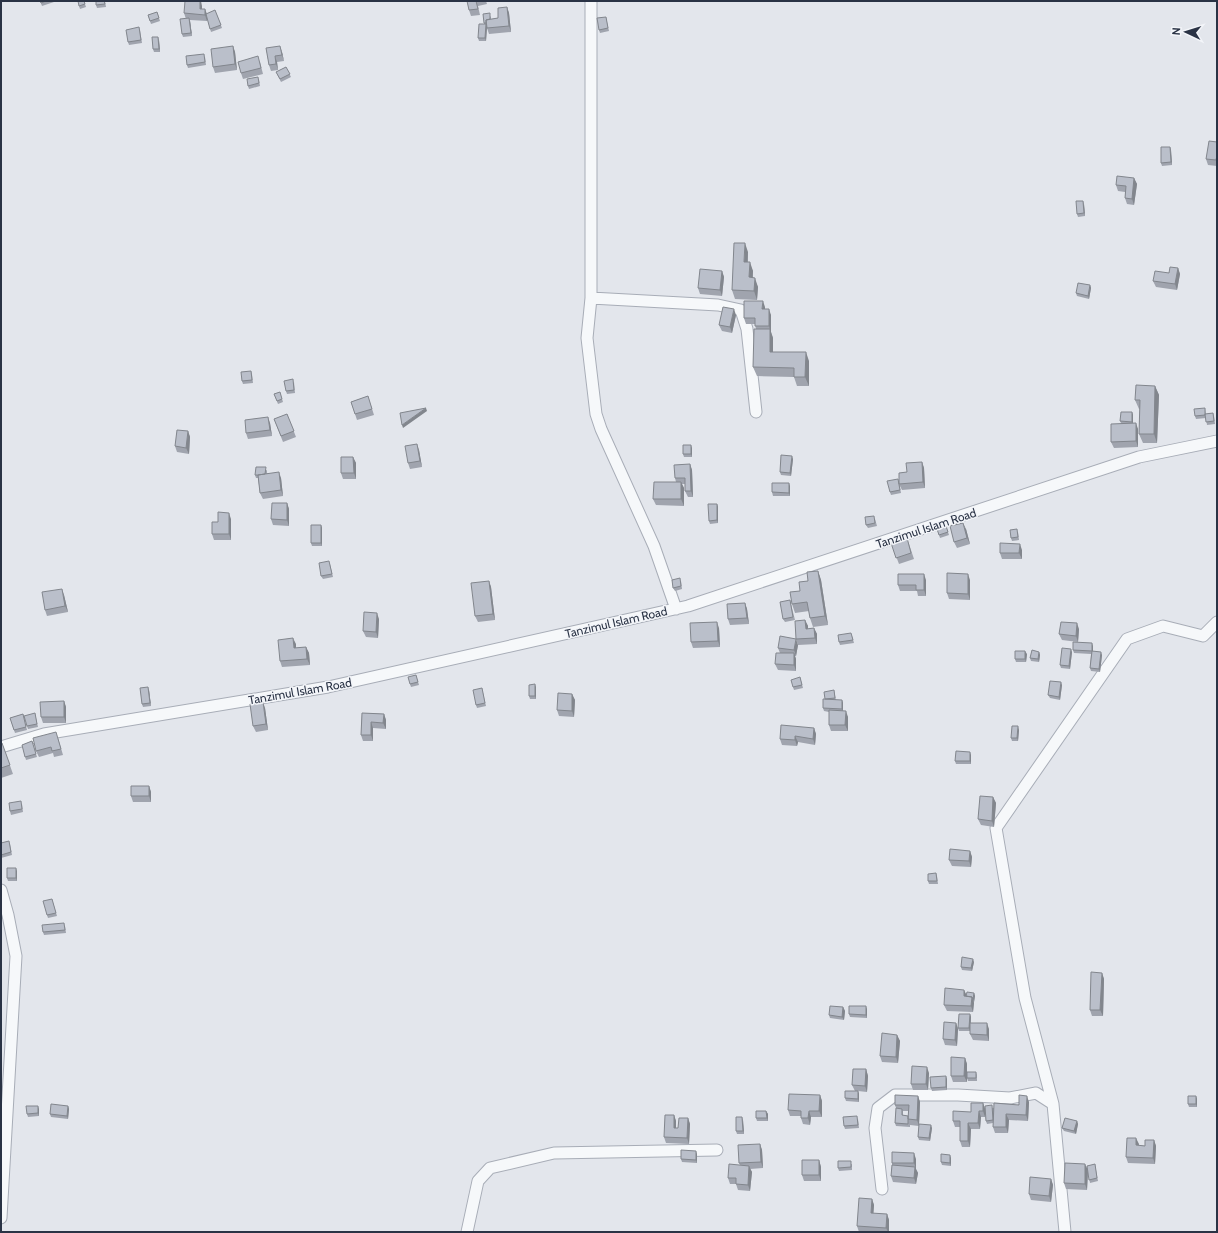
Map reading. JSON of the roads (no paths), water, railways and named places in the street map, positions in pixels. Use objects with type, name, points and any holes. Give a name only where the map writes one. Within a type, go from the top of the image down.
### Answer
[{"type":"street","points":[[591,1],[591,298],[587,338],[596,414],[601,429],[654,546],[676,609]]},
{"type":"street","points":[[591,298],[718,305],[741,310],[747,329],[756,412]]},
{"type":"street","name":"Tanzimul Islam Road","points":[[1,747],[44,734],[328,687],[676,609],[1138,457],[1217,441]]},
{"type":"street","points":[[1065,1232],[1053,1104],[1025,998],[996,828],[1127,639],[1162,626],[1202,636],[1217,622]]},
{"type":"street","points":[[1,890],[8,915],[16,956],[1,1218]]},
{"type":"street","points":[[882,1189],[875,1128],[878,1108],[894,1095],[958,1095],[1010,1098],[1036,1093],[1053,1104]]},
{"type":"street","points":[[467,1232],[478,1181],[490,1168],[554,1153],[717,1150]]}]
